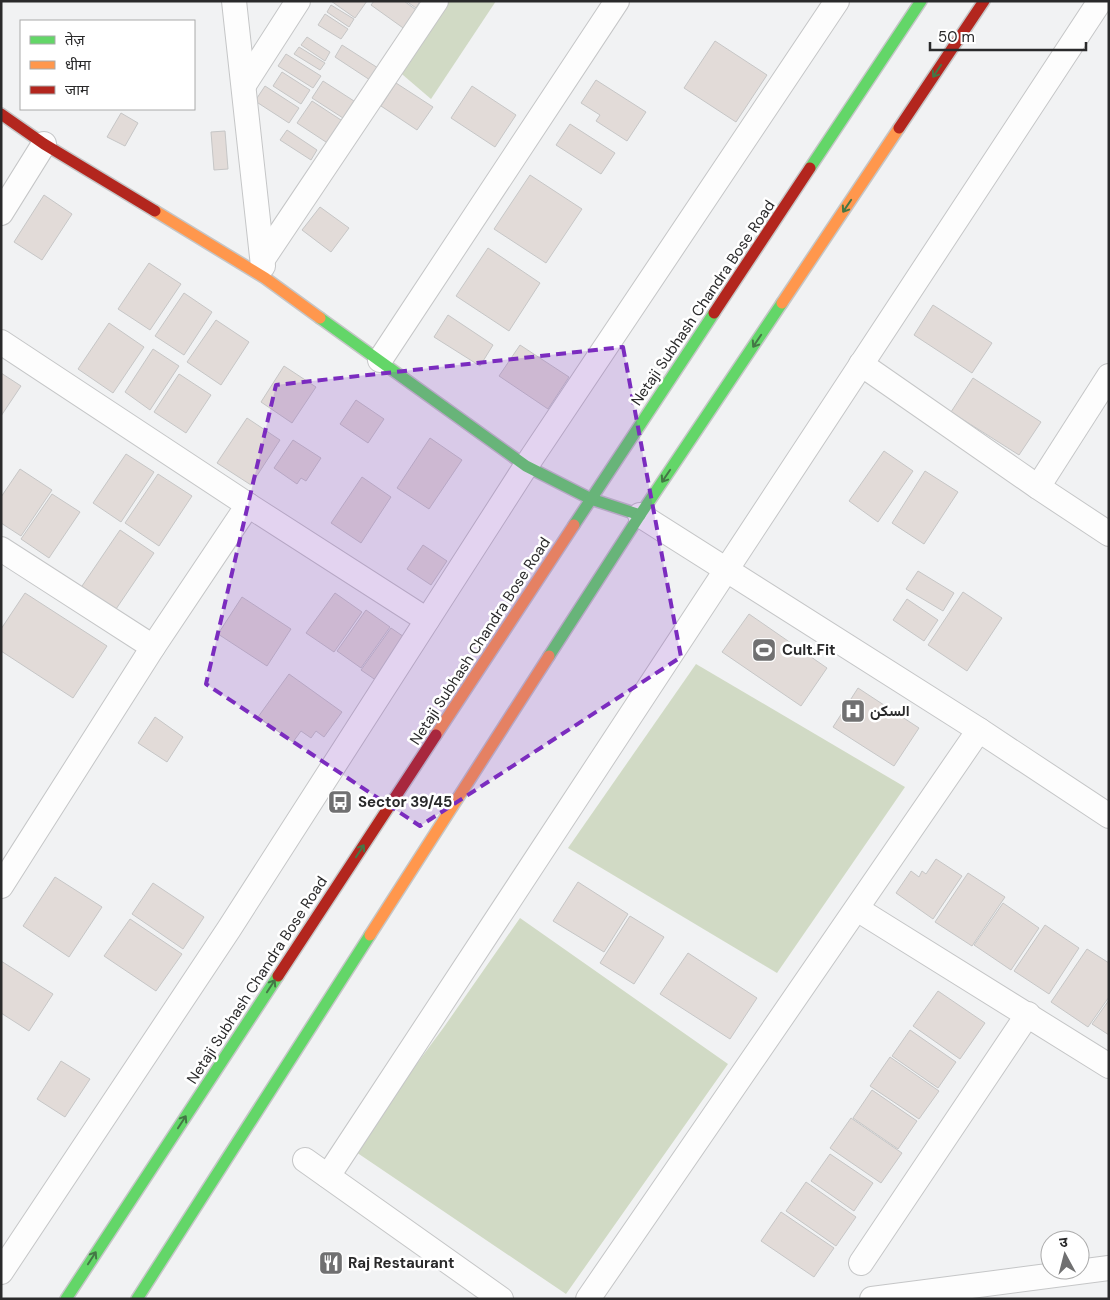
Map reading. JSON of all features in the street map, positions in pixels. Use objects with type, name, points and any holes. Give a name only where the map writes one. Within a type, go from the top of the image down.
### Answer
[{"type":"main road","name":"Netaji Subhash Chandra Bose Road","points":[[66,1299],[591,499],[921,1]]},
{"type":"main road","points":[[137,1299],[640,516],[984,1]]},
{"type":"main road","points":[[1,114],[44,144],[264,268],[380,360],[526,466],[591,499],[640,516]]},
{"type":"street","points":[[234,1],[264,268]]},
{"type":"street","points":[[244,85],[298,1]]},
{"type":"street","points":[[264,268],[436,1]]},
{"type":"street","points":[[380,360],[617,1]]},
{"type":"street","points":[[1,1272],[229,929],[526,466],[837,1]]},
{"type":"street","points":[[328,1176],[1100,1]]},
{"type":"street","points":[[1,213],[44,144]]},
{"type":"street","points":[[1,342],[248,505],[427,620]]},
{"type":"street","points":[[861,364],[1109,534]]},
{"type":"street","points":[[1038,487],[1109,376]]},
{"type":"street","points":[[1,886],[153,647],[248,505]]},
{"type":"street","points":[[640,516],[979,730],[1109,816]]},
{"type":"street","points":[[5,559],[153,647]]},
{"type":"street","points":[[588,1299],[979,730]]},
{"type":"street","points":[[857,909],[1109,1066]]},
{"type":"street","points":[[861,1263],[1028,1014]]},
{"type":"street","points":[[305,1160],[502,1299]]},
{"type":"street","points":[[872,1299],[1109,1268]]},
{"type":"highlighted area","points":[[623,347],[681,657],[420,826],[206,684],[276,385]]},
{"type":"green space","points":[[442,1],[496,1],[431,99],[396,69]]},
{"type":"green space","points":[[696,664],[905,787],[777,973],[568,848]]},
{"type":"green space","points":[[520,918],[728,1064],[566,1294],[353,1150],[444,1027]]},
{"type":"building","points":[[331,1],[367,1],[355,18]]},
{"type":"building","points":[[374,1],[404,1],[419,12],[406,30],[371,5]]},
{"type":"building","points":[[406,1],[420,1],[416,8]]},
{"type":"building","points":[[331,5],[354,19],[349,27],[327,12]]},
{"type":"building","points":[[325,14],[348,29],[341,39],[318,25]]},
{"type":"building","points":[[307,37],[330,52],[325,61],[301,45]]},
{"type":"building","points":[[715,41],[767,75],[736,122],[684,88]]},
{"type":"building","points":[[342,45],[378,68],[370,80],[335,57]]},
{"type":"building","points":[[299,47],[325,63],[320,70],[294,54]]},
{"type":"building","points":[[286,54],[321,76],[313,88],[278,66]]},
{"type":"building","points":[[282,72],[310,90],[301,104],[273,86]]},
{"type":"building","points":[[596,80],[646,112],[627,141],[596,121],[600,115],[581,103]]},
{"type":"building","points":[[323,81],[354,101],[343,118],[312,98]]},
{"type":"building","points":[[396,83],[433,107],[417,130],[381,106]]},
{"type":"building","points":[[265,86],[299,108],[289,123],[255,101]]},
{"type":"building","points":[[472,86],[516,115],[495,147],[451,118]]},
{"type":"building","points":[[312,101],[344,122],[329,144],[297,123]]},
{"type":"building","points":[[121,113],[138,123],[125,146],[107,137]]},
{"type":"building","points":[[570,124],[615,153],[601,174],[556,145]]},
{"type":"building","points":[[287,130],[317,150],[311,160],[280,140]]},
{"type":"building","points":[[225,131],[228,169],[214,170],[211,132]]},
{"type":"building","points":[[530,175],[582,209],[546,263],[494,229]]},
{"type":"building","points":[[44,195],[72,214],[42,260],[14,242]]},
{"type":"building","points":[[320,207],[349,228],[331,252],[302,230]]},
{"type":"building","points":[[488,248],[540,283],[509,331],[456,296]]},
{"type":"building","points":[[149,263],[181,284],[150,330],[118,309]]},
{"type":"building","points":[[184,293],[212,312],[184,355],[155,336]]},
{"type":"building","points":[[933,305],[992,343],[972,373],[914,335]]},
{"type":"building","points":[[448,315],[493,345],[480,366],[434,337]]},
{"type":"building","points":[[216,320],[249,342],[221,385],[187,362]]},
{"type":"building","points":[[109,323],[144,347],[113,393],[78,369]]},
{"type":"building","points":[[520,345],[569,377],[548,409],[499,376]]},
{"type":"building","points":[[153,349],[179,366],[150,410],[125,392]]},
{"type":"building","points":[[284,366],[316,387],[292,423],[261,402]]},
{"type":"building","points":[[1,373],[21,386],[1,416]]},
{"type":"building","points":[[179,374],[211,395],[186,433],[154,412]]},
{"type":"building","points":[[973,378],[1041,422],[1019,455],[951,412]]},
{"type":"building","points":[[356,400],[384,419],[368,443],[340,424]]},
{"type":"building","points":[[247,418],[280,440],[251,485],[217,463]]},
{"type":"building","points":[[430,438],[462,460],[429,509],[397,488]]},
{"type":"building","points":[[293,440],[321,458],[306,481],[301,478],[297,484],[274,468]]},
{"type":"building","points":[[884,451],[913,471],[878,522],[849,501]]},
{"type":"building","points":[[126,454],[154,472],[121,522],[93,503]]},
{"type":"building","points":[[20,469],[52,490],[21,536],[1,523],[1,497]]},
{"type":"building","points":[[925,471],[958,492],[924,544],[892,523]]},
{"type":"building","points":[[158,474],[192,496],[159,546],[125,523]]},
{"type":"building","points":[[362,477],[391,497],[361,543],[331,523]]},
{"type":"building","points":[[52,494],[80,512],[49,558],[21,539]]},
{"type":"building","points":[[120,530],[154,553],[114,612],[80,589]]},
{"type":"building","points":[[423,545],[447,561],[431,585],[407,569]]},
{"type":"building","points":[[918,571],[954,593],[943,611],[906,589]]},
{"type":"building","points":[[963,592],[1002,618],[967,671],[928,645]]},
{"type":"building","points":[[25,593],[107,646],[73,698],[1,651],[1,629]]},
{"type":"building","points":[[335,593],[362,612],[334,652],[306,633]]},
{"type":"building","points":[[242,597],[291,629],[267,666],[218,634]]},
{"type":"building","points":[[907,599],[938,620],[924,641],[893,620]]},
{"type":"building","points":[[366,610],[390,627],[361,668],[337,651]]},
{"type":"building","points":[[749,614],[827,668],[801,706],[722,652]]},
{"type":"building","points":[[391,628],[410,641],[380,683],[361,670]]},
{"type":"building","points":[[289,674],[342,712],[324,737],[316,731],[311,738],[301,731],[293,742],[258,717]]},
{"type":"building","points":[[858,688],[919,728],[894,766],[833,727]]},
{"type":"building","points":[[155,717],[183,737],[167,762],[138,743]]},
{"type":"building","points":[[936,859],[962,876],[933,919],[896,893],[911,871],[919,877],[922,871],[926,874]]},
{"type":"building","points":[[968,873],[1005,897],[972,946],[935,922]]},
{"type":"building","points":[[55,877],[102,907],[69,957],[23,926]]},
{"type":"building","points":[[578,882],[628,914],[604,952],[553,921]]},
{"type":"building","points":[[153,883],[204,917],[183,949],[132,914]]},
{"type":"building","points":[[1003,903],[1039,928],[1011,970],[974,945]]},
{"type":"building","points":[[630,916],[664,937],[634,984],[600,963]]},
{"type":"building","points":[[130,919],[182,954],[156,991],[104,956]]},
{"type":"building","points":[[1045,925],[1079,948],[1049,994],[1014,971]]},
{"type":"building","points":[[1087,949],[1109,963],[1109,997],[1088,1027],[1051,1002]]},
{"type":"building","points":[[688,953],[757,998],[730,1039],[660,994]]},
{"type":"building","points":[[1,961],[53,994],[29,1031],[1,1013]]},
{"type":"building","points":[[938,991],[985,1023],[960,1059],[913,1026]]},
{"type":"building","points":[[1109,1000],[1109,1035],[1092,1024]]},
{"type":"building","points":[[910,1030],[956,1062],[938,1088],[892,1056]]},
{"type":"building","points":[[890,1057],[939,1091],[919,1119],[870,1086]]},
{"type":"building","points":[[61,1061],[90,1079],[65,1117],[37,1099]]},
{"type":"building","points":[[872,1090],[917,1121],[898,1149],[853,1118]]},
{"type":"building","points":[[851,1118],[902,1153],[881,1183],[830,1148]]},
{"type":"building","points":[[830,1154],[873,1183],[854,1211],[811,1181]]},
{"type":"building","points":[[806,1182],[856,1217],[836,1246],[786,1211]]},
{"type":"building","points":[[781,1212],[834,1248],[814,1277],[761,1241]]},
{"type":"traffic: fast","points":[[810,168],[921,1]]},
{"type":"traffic: fast","points":[[549,656],[640,515],[782,303]]},
{"type":"traffic: fast","points":[[574,525],[714,313]]},
{"type":"traffic: fast","points":[[320,318],[526,466],[591,499],[640,515]]},
{"type":"traffic: fast","points":[[137,1299],[370,935]]},
{"type":"traffic: fast","points":[[66,1299],[278,976]]},
{"type":"traffic: slow","points":[[782,303],[899,128]]},
{"type":"traffic: slow","points":[[155,211],[265,278],[320,318]]},
{"type":"traffic: slow","points":[[436,735],[574,525]]},
{"type":"traffic: slow","points":[[370,935],[549,656]]},
{"type":"traffic: jam","points":[[899,128],[984,1]]},
{"type":"traffic: jam","points":[[1,114],[44,144],[155,211]]},
{"type":"traffic: jam","points":[[714,313],[810,168]]},
{"type":"traffic: jam","points":[[278,976],[436,735]]},
{"type":"place","name":"Cult.Fit","points":[[764,650]]},
{"type":"place","name":"السكن","points":[[853,711]]},
{"type":"place","name":"Sector 39/45","points":[[340,802]]},
{"type":"place","name":"Raj Restaurant","points":[[331,1263]]}]
